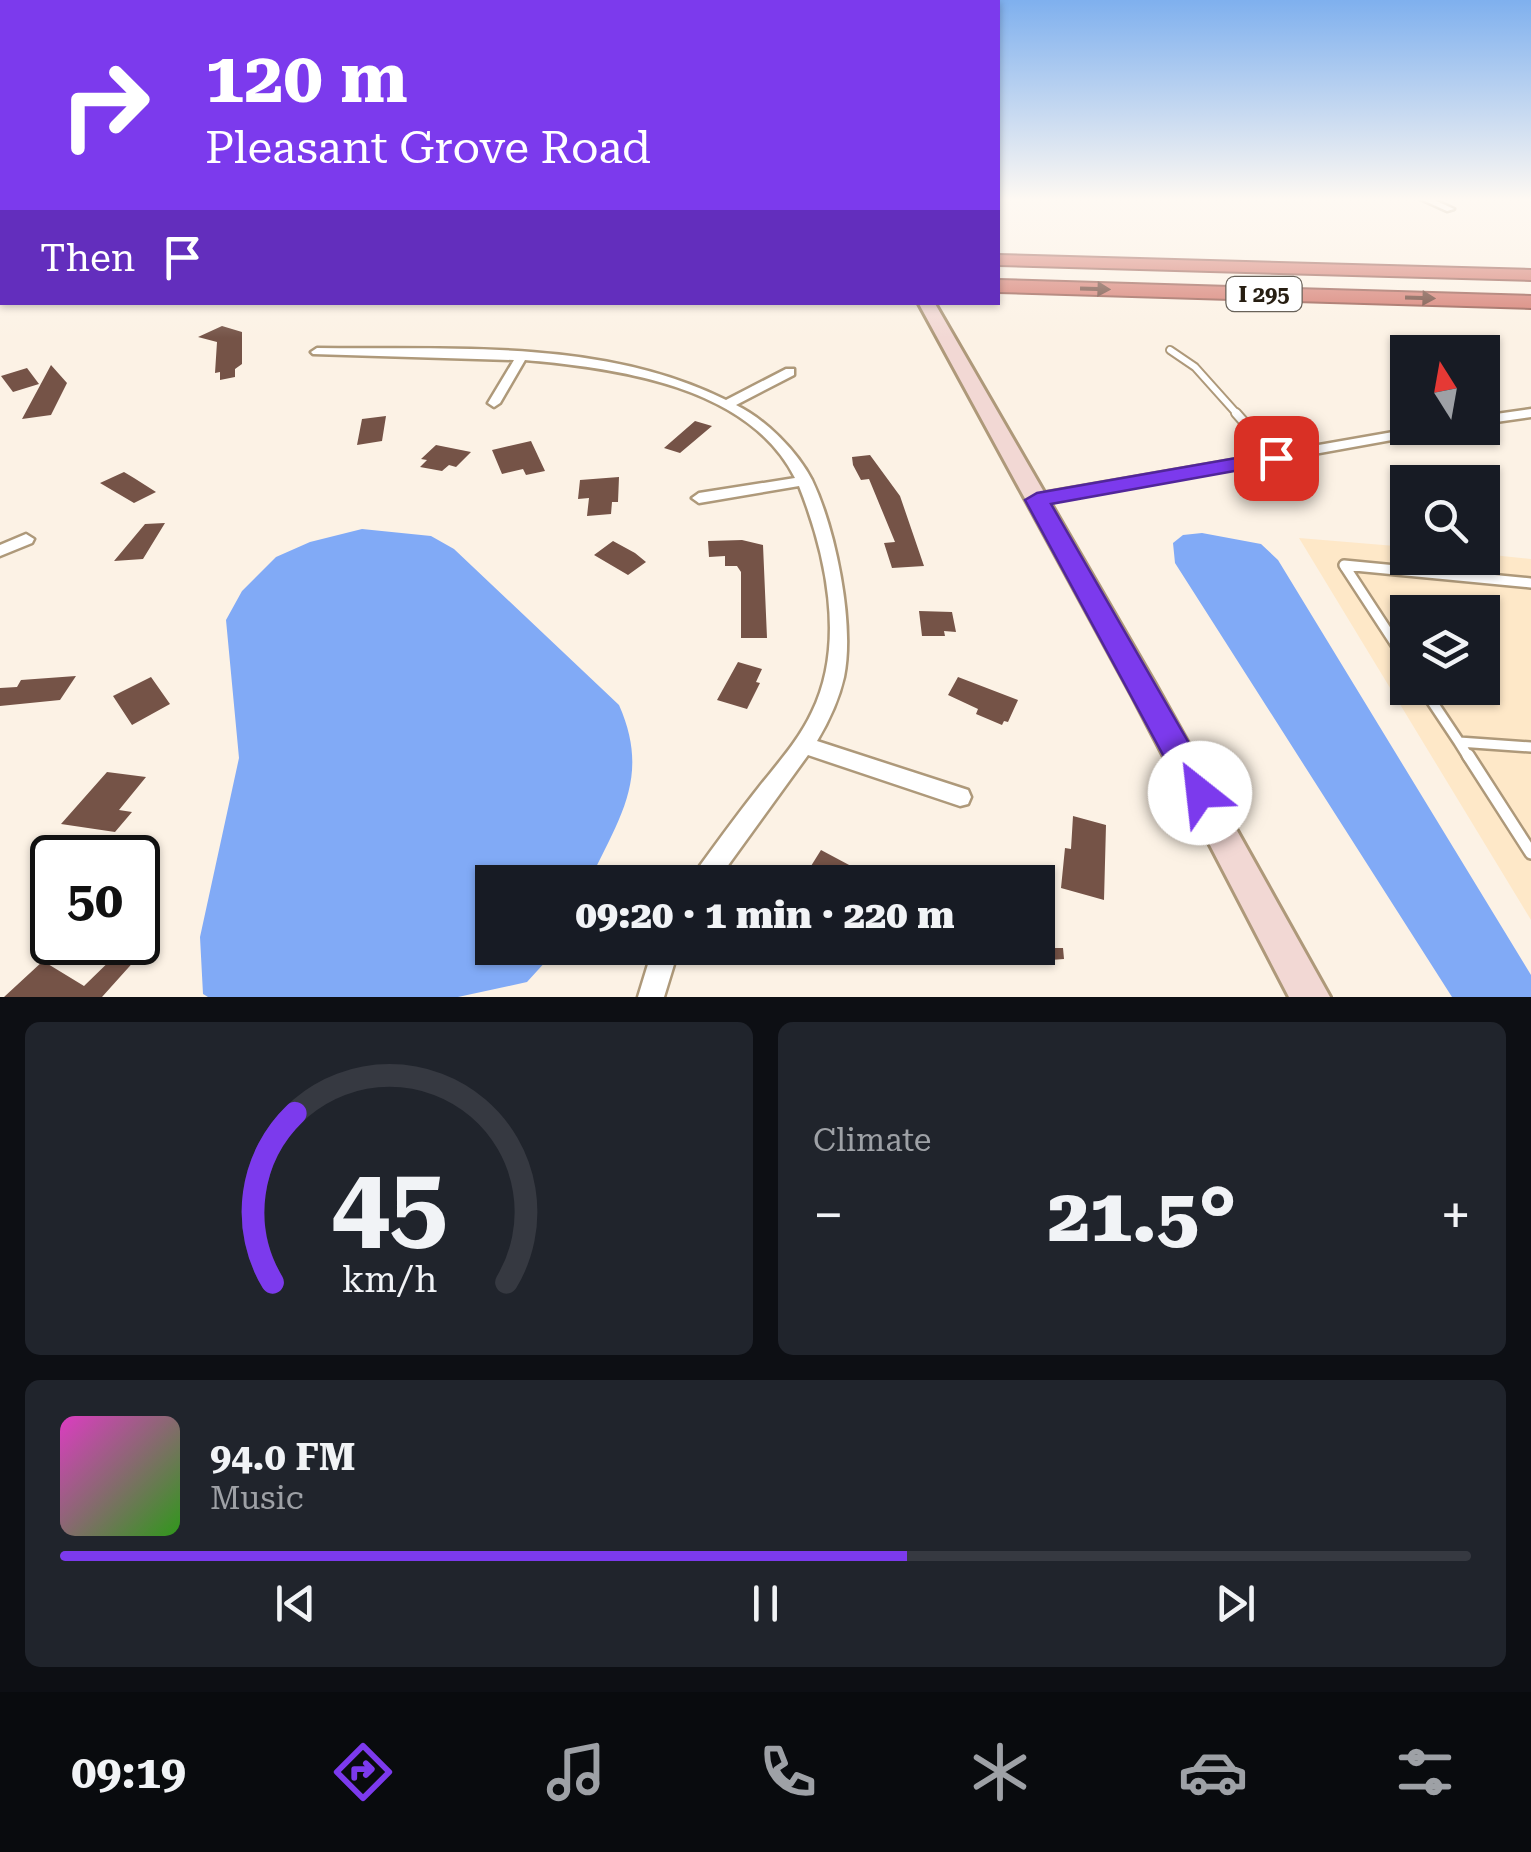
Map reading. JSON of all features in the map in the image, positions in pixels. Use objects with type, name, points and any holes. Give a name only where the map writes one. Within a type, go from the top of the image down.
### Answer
[{"type":"highway","name":"I 295","points":[[1000,260],[1531,275]]},
{"type":"highway","name":"I 295","points":[[1000,286],[1531,302]]},
{"type":"main road","points":[[929,306],[1310,997]]},
{"type":"street","points":[[317,352],[520,359],[640,370],[729,403],[784,448],[805,482],[828,558],[838,628],[830,693],[804,745],[715,865]]},
{"type":"street","points":[[494,403],[520,359]]},
{"type":"street","points":[[729,403],[790,372]]},
{"type":"street","points":[[1500,417],[1531,413]]},
{"type":"street","points":[[1037,500],[1390,437]]},
{"type":"street","points":[[699,498],[805,482]]},
{"type":"street","points":[[0,551],[26,539]]},
{"type":"street","points":[[804,745],[960,797]]},
{"type":"street","points":[[651,997],[661,965]]},
{"type":"lane","points":[[1170,350],[1195,367],[1276,458]]},
{"type":"lane","points":[[1390,635],[1344,565],[1531,583]]},
{"type":"lane","points":[[1434,705],[1531,853]]},
{"type":"lane","points":[[1459,742],[1531,747]]},
{"type":"shaded area","points":[[1299,538],[1390,546],[1390,575],[1500,575],[1500,556],[1531,559],[1531,920],[1400,705],[1500,705],[1500,595],[1390,595],[1390,688]]},
{"type":"water","points":[[362,529],[431,536],[454,549],[619,705],[632,754],[631,776],[620,817],[597,865],[475,865],[475,965],[542,965],[527,982],[458,997],[203,994],[200,937],[239,758],[226,620],[242,591],[276,557],[310,542]]},
{"type":"water","points":[[1202,533],[1261,544],[1278,560],[1531,975],[1531,997],[1452,997],[1175,563],[1173,543],[1183,535]]},
{"type":"building","points":[[222,326],[242,332],[242,364],[235,369],[235,377],[220,380],[220,372],[215,373],[217,342],[198,337]]},
{"type":"building","points":[[51,365],[67,383],[51,415],[22,419]]},
{"type":"building","points":[[27,368],[39,384],[13,392],[1,376]]},
{"type":"building","points":[[386,416],[382,441],[357,445],[362,419]]},
{"type":"building","points":[[695,421],[712,426],[680,453],[664,448]]},
{"type":"building","points":[[531,441],[545,471],[526,475],[523,469],[502,474],[492,450]]},
{"type":"building","points":[[436,445],[471,452],[456,467],[449,465],[442,471],[420,467],[427,460],[421,459]]},
{"type":"building","points":[[870,455],[900,496],[924,566],[892,568],[884,543],[895,542],[869,479],[861,480],[853,465],[852,457]]},
{"type":"building","points":[[124,472],[156,492],[134,503],[100,483]]},
{"type":"building","points":[[619,477],[618,502],[612,502],[611,514],[587,516],[589,498],[578,499],[580,480]]},
{"type":"building","points":[[165,523],[143,559],[114,561],[145,524]]},
{"type":"building","points":[[742,540],[763,545],[767,638],[741,638],[741,572],[737,566],[725,566],[725,556],[709,557],[708,541]]},
{"type":"building","points":[[613,541],[646,562],[628,575],[594,555]]},
{"type":"building","points":[[919,611],[952,612],[956,632],[922,636]]},
{"type":"building","points":[[738,662],[762,669],[756,682],[760,683],[747,709],[717,700]]},
{"type":"building","points":[[76,676],[60,700],[0,706],[0,688],[17,687],[21,680]]},
{"type":"building","points":[[151,677],[170,704],[132,725],[113,696]]},
{"type":"building","points":[[958,677],[1018,700],[1008,722],[1002,725],[976,714],[978,709],[948,695]]},
{"type":"building","points":[[107,772],[146,777],[119,810],[132,812],[115,832],[61,824]]},
{"type":"building","points":[[1073,816],[1106,825],[1104,900],[1061,888],[1065,848],[1071,849]]},
{"type":"building","points":[[821,850],[849,865],[812,865]]},
{"type":"building","points":[[1055,948],[1063,948],[1064,959],[1055,960]]},
{"type":"building","points":[[39,965],[50,965],[84,986],[106,965],[131,965],[102,997],[4,997]]},
{"type":"route","points":[[1200,793],[1037,500],[1276,458]]}]
